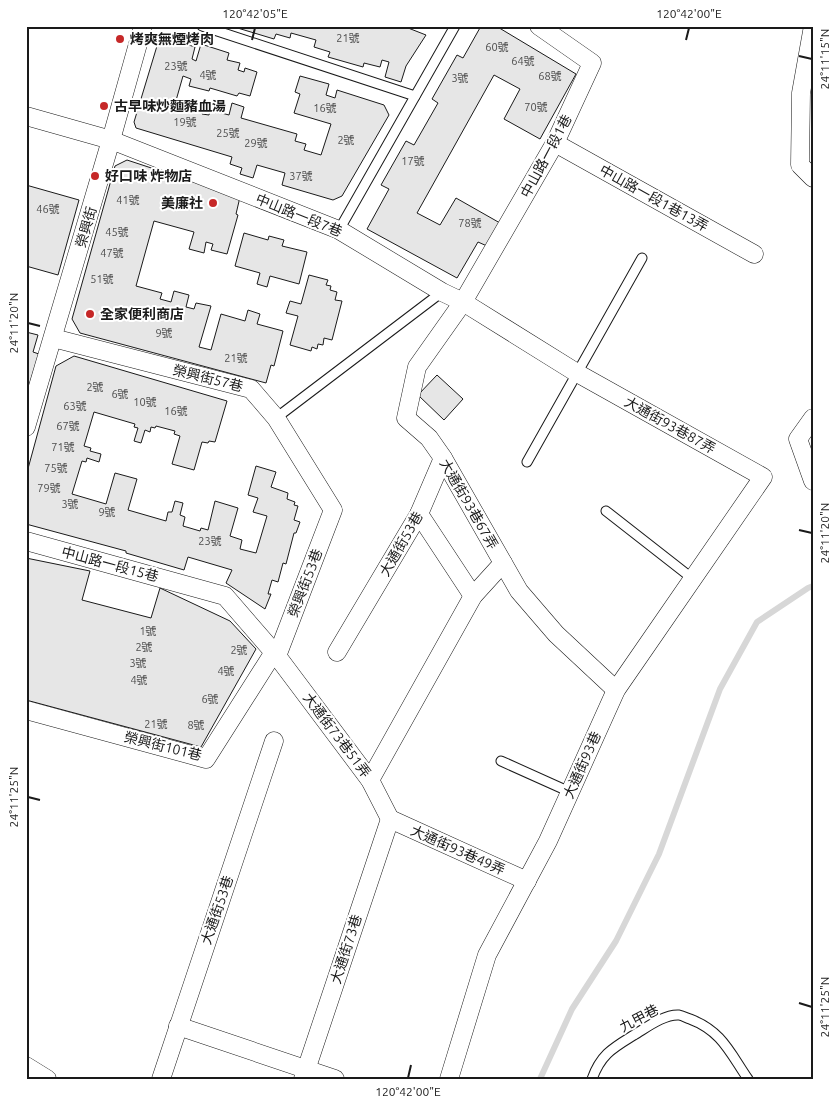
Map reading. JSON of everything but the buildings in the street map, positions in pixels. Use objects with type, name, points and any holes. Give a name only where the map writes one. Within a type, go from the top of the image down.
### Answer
[{"type":"street","name":"榮興街","points":[[26,427],[143,26]]},
{"type":"street","name":"中山路一段1巷","points":[[463,302],[555,143],[592,63],[539,26]]},
{"type":"street","points":[[812,26],[801,92],[800,165],[813,178]]},
{"type":"street","name":"中山路一段7巷","points":[[26,116],[111,140],[339,230],[442,292],[463,302],[577,373]]},
{"type":"street","name":"中山路一段1巷13弄","points":[[555,143],[754,254]]},
{"type":"street","name":"大通街93巷67弄","points":[[463,302],[417,367],[406,418],[429,438],[443,458],[519,591],[556,634],[616,690]]},
{"type":"street","name":"榮興街57巷","points":[[53,338],[251,389],[276,418],[332,510]]},
{"type":"street","name":"大通街93巷87弄","points":[[577,373],[763,477]]},
{"type":"street","points":[[813,419],[798,440],[813,481]]},
{"type":"street","name":"大通街53巷","points":[[337,652],[419,514],[443,458]]},
{"type":"street","name":"大通街93巷","points":[[449,1079],[487,955],[548,841],[616,690],[763,477]]},
{"type":"street","name":"榮興街53巷","points":[[276,654],[332,510]]},
{"type":"street","points":[[419,514],[473,596]]},
{"type":"street","name":"中山路一段15巷","points":[[26,541],[225,596],[276,654]]},
{"type":"street","points":[[370,780],[473,596],[504,563]]},
{"type":"street","name":"榮興街101巷","points":[[26,710],[206,759],[276,654]]},
{"type":"street","name":"大通街73巷51弄","points":[[276,654],[370,780],[390,819]]},
{"type":"street","name":"大通街53巷","points":[[161,1079],[274,741]]},
{"type":"street","name":"大通街93巷49弄","points":[[390,819],[527,881]]},
{"type":"street","name":"大通街73巷","points":[[305,1074],[390,819]]},
{"type":"street","points":[[178,1026],[305,1074],[335,1079]]},
{"type":"street","points":[[26,1066],[47,1079]]},
{"type":"lane","points":[[202,26],[415,96]]},
{"type":"lane","points":[[339,230],[455,26]]},
{"type":"lane","points":[[527,462],[642,258]]},
{"type":"lane","points":[[276,418],[442,292]]},
{"type":"lane","points":[[606,511],[693,579]]},
{"type":"lane","points":[[501,761],[570,792]]},
{"type":"lane","name":"九甲巷","points":[[592,1079],[595,1070],[608,1051],[652,1025],[667,1018],[680,1015],[703,1024],[726,1044],[748,1079]]},
{"type":"waterway","points":[[540,1079],[572,1009],[616,941],[659,854],[720,689],[757,622],[813,586]]},
{"type":"place","name":"烤爽無煙烤肉","points":[[120,39]]},
{"type":"place","name":"古早味炒麵豬血湯","points":[[104,106]]},
{"type":"place","name":"好口味 炸物店","points":[[95,176]]},
{"type":"place","name":"美廉社","points":[[213,203]]},
{"type":"place","name":"全家便利商店","points":[[90,314]]}]
